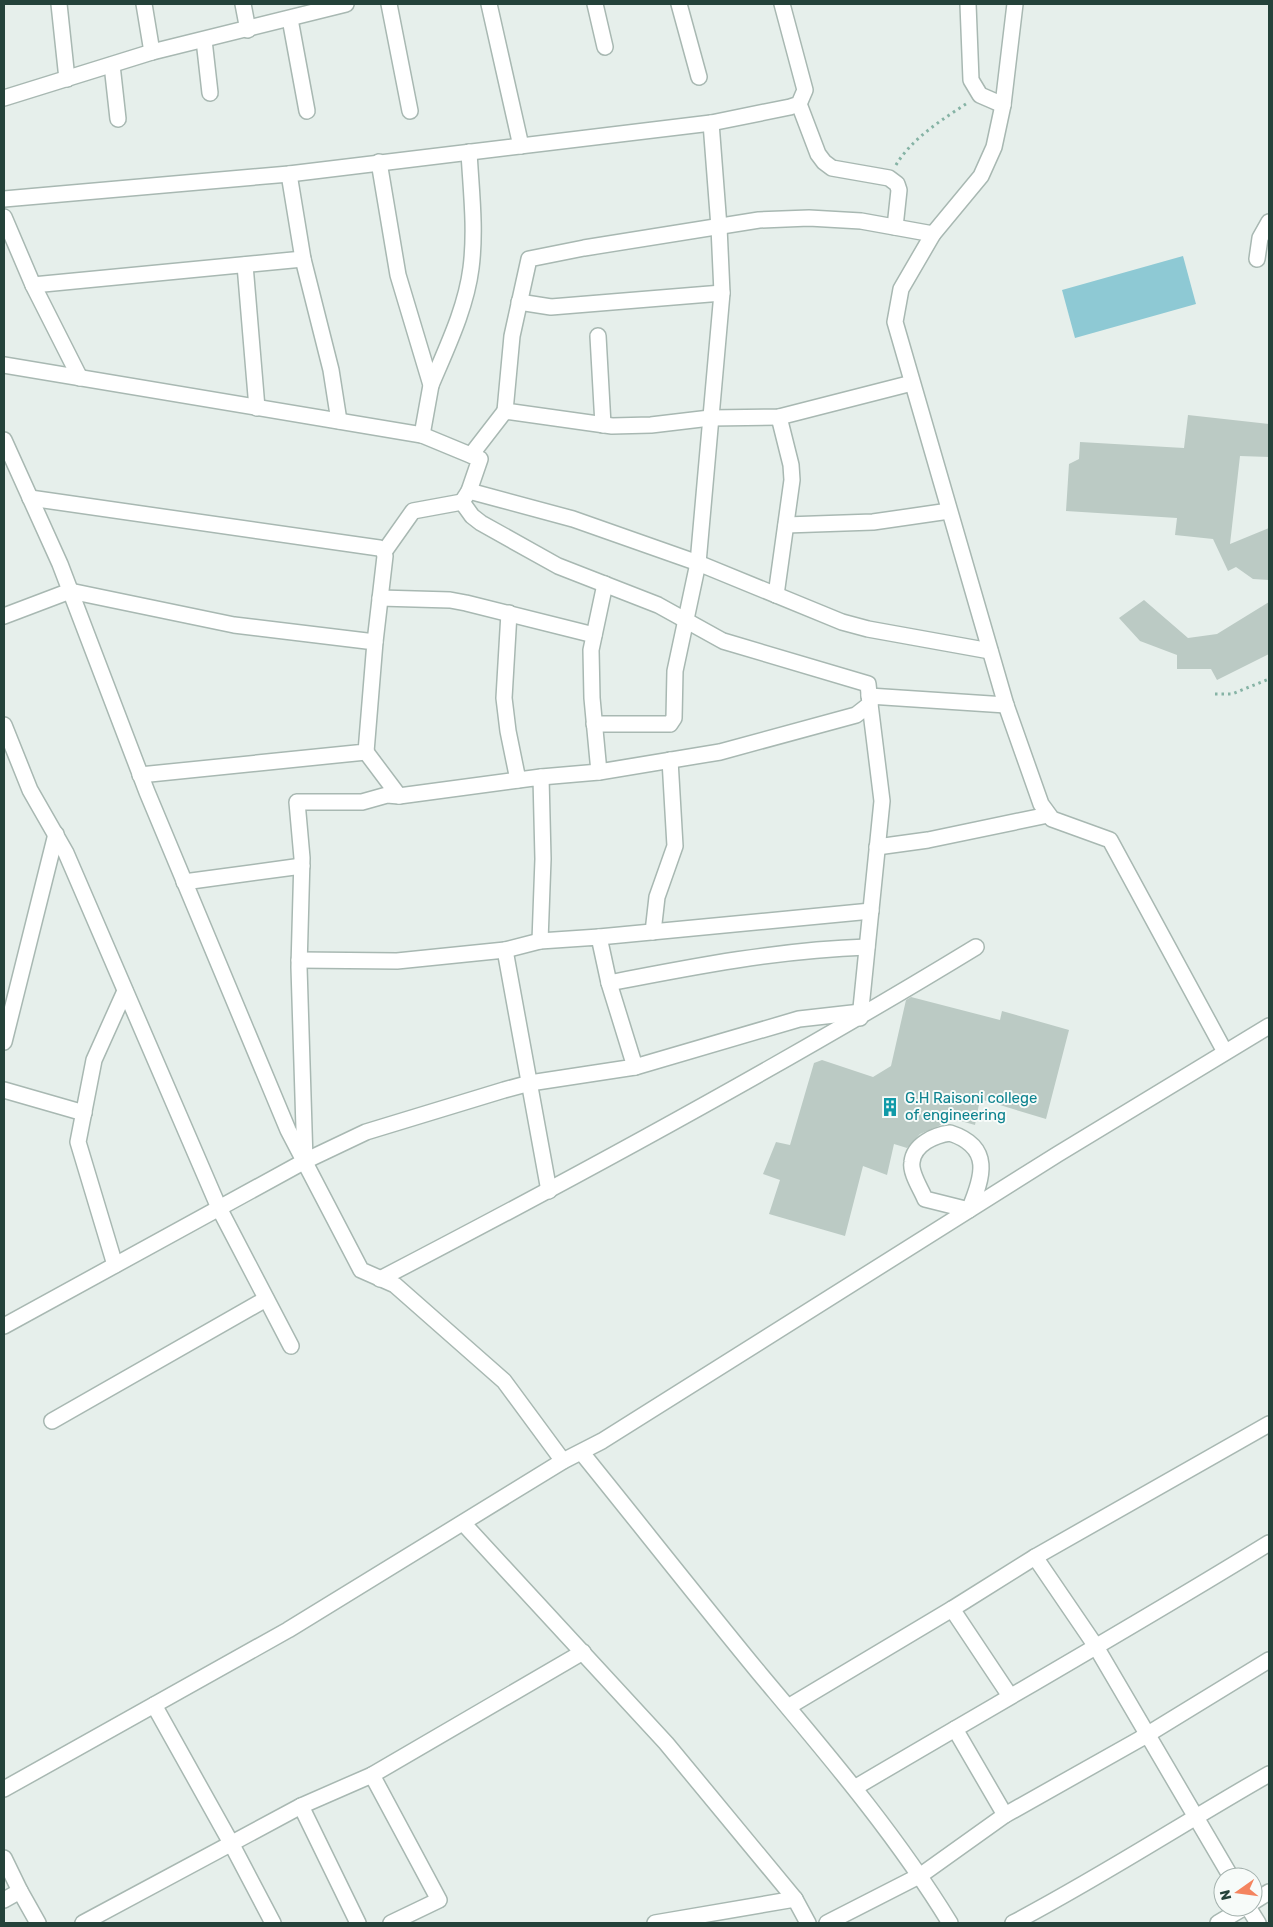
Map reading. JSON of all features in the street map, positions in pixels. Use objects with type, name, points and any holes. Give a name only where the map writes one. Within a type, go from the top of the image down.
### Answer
[{"type":"street","points":[[59,4],[67,79]]},
{"type":"street","points":[[144,4],[152,52]]},
{"type":"street","points":[[243,4],[248,30]]},
{"type":"street","points":[[4,98],[152,52],[248,30],[346,4]]},
{"type":"street","points":[[389,4],[410,111]]},
{"type":"street","points":[[489,4],[521,146]]},
{"type":"street","points":[[595,4],[606,47]]},
{"type":"street","points":[[679,4],[699,77]]},
{"type":"street","points":[[782,4],[805,90],[800,104],[818,154],[832,168],[888,178],[898,184],[895,227]]},
{"type":"street","points":[[968,4],[971,80],[980,95],[1003,105]]},
{"type":"street","points":[[1015,4],[1003,105],[994,147],[981,176],[933,234],[901,289],[895,322],[1006,705],[1041,804],[1052,819],[1110,840],[1226,1052]]},
{"type":"street","points":[[290,19],[307,111]]},
{"type":"street","points":[[204,40],[210,93]]},
{"type":"street","points":[[112,65],[118,120]]},
{"type":"street","points":[[4,199],[289,174],[711,123],[800,104]]},
{"type":"street","points":[[594,724],[673,723],[675,672],[698,563],[722,293],[720,227],[711,123]]},
{"type":"street","points":[[422,436],[432,384],[458,318],[470,270],[473,219],[469,152]]},
{"type":"street","points":[[379,162],[398,275],[432,384]]},
{"type":"street","points":[[289,174],[303,260],[331,370],[339,421]]},
{"type":"street","points":[[4,217],[33,285],[80,378]]},
{"type":"street","points":[[471,455],[506,411],[512,336],[529,259],[584,248],[759,220],[809,218],[861,221],[933,234]]},
{"type":"street","points":[[1257,259],[1260,238],[1269,222]]},
{"type":"street","points":[[33,285],[303,260]]},
{"type":"street","points":[[245,265],[257,408]]},
{"type":"street","points":[[520,302],[551,307],[722,293]]},
{"type":"street","points":[[598,336],[603,425]]},
{"type":"street","points":[[4,365],[422,436],[480,459],[466,497],[472,516],[481,523],[558,566],[658,604],[723,641],[868,684],[882,801],[861,1015]]},
{"type":"street","points":[[506,411],[603,425],[651,425],[710,418],[779,416],[912,383]]},
{"type":"street","points":[[776,595],[792,473],[779,416]]},
{"type":"street","points":[[4,440],[70,591],[140,774],[288,1130],[361,1270],[395,1285],[504,1381],[564,1461]]},
{"type":"street","points":[[399,796],[366,752],[384,552],[413,511],[466,497],[573,519],[698,563],[842,622],[868,629],[990,651]]},
{"type":"street","points":[[30,498],[379,548],[384,552]]},
{"type":"street","points":[[786,525],[873,522],[949,511]]},
{"type":"street","points":[[599,772],[591,668],[594,635],[605,584]]},
{"type":"street","points":[[4,616],[70,591],[234,625],[375,642]]},
{"type":"street","points":[[380,598],[450,600],[594,635]]},
{"type":"street","points":[[509,613],[504,698],[508,731],[518,780]]},
{"type":"street","points":[[305,1162],[299,960],[302,866],[297,802],[362,802],[387,794],[399,796],[541,777],[599,772],[720,752],[856,715],[870,700],[1006,705]]},
{"type":"street","points":[[4,725],[30,790],[66,853],[219,1208],[291,1346]]},
{"type":"street","points":[[140,774],[366,752]]},
{"type":"street","points":[[653,932],[657,897],[675,846],[670,760]]},
{"type":"street","points":[[540,941],[543,859],[541,777]]},
{"type":"street","points":[[877,847],[935,839],[1048,815]]},
{"type":"street","points":[[4,1042],[56,834]]},
{"type":"street","points":[[184,882],[302,866]]},
{"type":"street","points":[[299,960],[397,961],[505,950],[540,941],[600,937],[871,910]]},
{"type":"street","points":[[600,937],[609,983],[635,1067]]},
{"type":"street","points":[[609,983],[744,957],[812,949],[867,947]]},
{"type":"street","points":[[380,1278],[549,1191],[861,1015],[976,947]]},
{"type":"street","points":[[505,950],[549,1191]]},
{"type":"street","points":[[115,1265],[78,1142],[94,1060],[125,991]]},
{"type":"street","points":[[4,1326],[219,1208],[366,1132],[530,1083],[635,1067],[799,1019],[861,1015]]},
{"type":"street","points":[[4,1789],[288,1630],[564,1461],[582,1453],[969,1210],[1269,1026]]},
{"type":"street","points":[[4,1090],[84,1113]]},
{"type":"street","points":[[950,1132],[965,1138],[976,1150],[982,1167],[969,1210],[925,1199],[914,1174],[912,1162],[918,1149],[934,1136],[950,1132]]},
{"type":"street","points":[[52,1421],[266,1299]]},
{"type":"street","points":[[788,1707],[952,1609],[1035,1556],[1269,1424]]},
{"type":"street","points":[[582,1453],[788,1707],[856,1787],[920,1875],[950,1923]]},
{"type":"street","points":[[462,1523],[666,1744],[795,1899],[808,1923]]},
{"type":"street","points":[[856,1787],[1269,1544]]},
{"type":"street","points":[[1035,1556],[1095,1646],[1224,1867]]},
{"type":"street","points":[[952,1609],[1010,1696]]},
{"type":"street","points":[[83,1923],[301,1806],[372,1775],[583,1652]]},
{"type":"street","points":[[827,1923],[920,1875],[1005,1815],[1147,1734],[1269,1660]]},
{"type":"street","points":[[154,1705],[232,1843],[273,1923]]},
{"type":"street","points":[[955,1729],[1005,1815]]},
{"type":"street","points":[[1013,1923],[1070,1894],[1195,1816],[1269,1774]]},
{"type":"street","points":[[372,1775],[439,1900],[390,1923]]},
{"type":"street","points":[[301,1806],[358,1923]]},
{"type":"street","points":[[4,1858],[38,1923]]},
{"type":"street","points":[[4,1900],[20,1891]]},
{"type":"street","points":[[655,1923],[795,1899]]},
{"type":"path","points":[[888,178],[900,158],[920,138],[942,119],[980,95]]},
{"type":"path","points":[[1215,694],[1232,694],[1269,679]]},
{"type":"water","points":[[1183,256],[1196,304],[1075,338],[1062,290]]},
{"type":"building","points":[[1188,415],[1269,424],[1269,457],[1240,456],[1230,544],[1269,528],[1269,580],[1253,579],[1236,567],[1228,571],[1213,539],[1175,535],[1177,518],[1066,511],[1069,464],[1079,459],[1080,442],[1184,448]]},
{"type":"building","points":[[1144,600],[1188,638],[1217,634],[1269,602],[1269,654],[1217,680],[1211,669],[1177,669],[1177,655],[1140,641],[1119,618]]},
{"type":"building","name":"G.H Raisoni college of engineering","points":[[911,997],[1000,1020],[1002,1011],[1069,1030],[1046,1119],[980,1099],[975,1125],[943,1116],[941,1125],[920,1134],[907,1148],[894,1144],[887,1175],[863,1166],[845,1236],[769,1214],[780,1180],[763,1174],[776,1142],[790,1145],[814,1063],[822,1060],[873,1077],[891,1066],[906,1000]]},
{"type":"place","name":"G.H Raisoni college of engineering","points":[[890,1107]]}]
